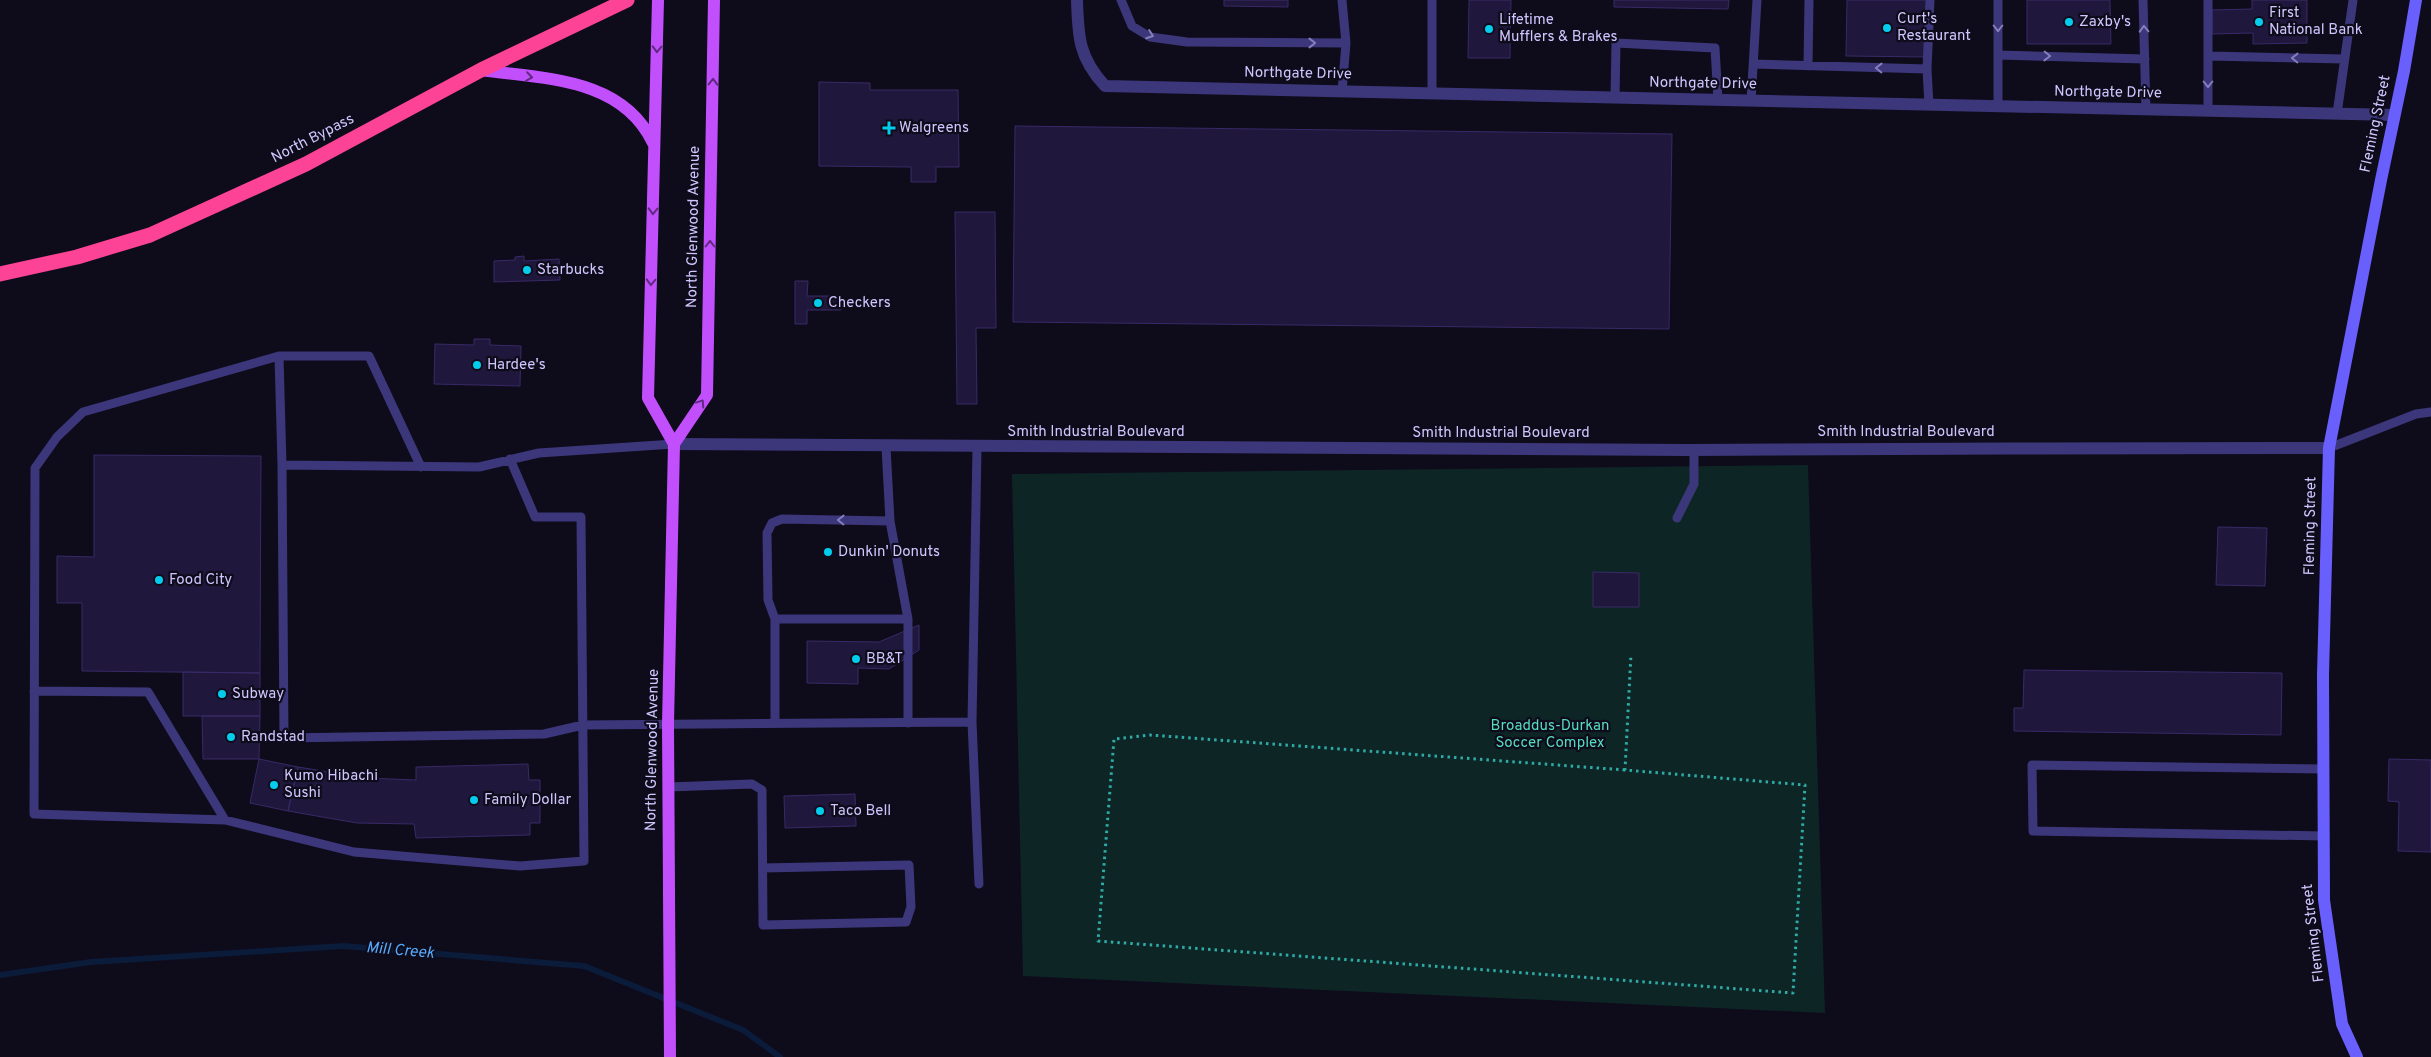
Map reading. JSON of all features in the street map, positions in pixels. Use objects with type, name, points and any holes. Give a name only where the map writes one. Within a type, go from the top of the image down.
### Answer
[{"type":"highway","name":"North Bypass","points":[[0,274],[77,257],[150,235],[274,179],[481,70],[628,0]]},
{"type":"main road","points":[[658,0],[648,398],[674,444]]},
{"type":"main road","name":"North Glenwood Avenue","points":[[670,1057],[668,724],[674,444],[707,395],[714,0]]},
{"type":"main road","points":[[481,70],[583,85],[621,102],[646,126],[654,145]]},
{"type":"street","name":"Northgate Drive","points":[[1077,0],[1080,50],[1090,71],[1105,86],[2394,115]]},
{"type":"street","name":"Fleming Street","points":[[2357,1057],[2342,1024],[2324,900],[2323,675],[2329,448],[2404,71],[2416,0]]},
{"type":"street","name":"Smith Industrial Boulevard","points":[[674,444],[977,448],[1694,450],[2074,447],[2329,448]]},
{"type":"lane","points":[[1121,0],[1132,26],[1150,37],[1188,42],[1346,43]]},
{"type":"lane","points":[[1342,0],[1346,43],[1342,92]]},
{"type":"lane","points":[[1432,0],[1432,94]]},
{"type":"lane","points":[[1751,101],[1758,0]]},
{"type":"lane","points":[[1808,66],[1809,0]]},
{"type":"lane","points":[[1929,105],[1927,69],[1930,0]]},
{"type":"lane","points":[[1998,0],[1998,106]]},
{"type":"lane","points":[[2143,0],[2146,110]]},
{"type":"lane","points":[[2208,0],[2208,111]]},
{"type":"lane","points":[[2336,114],[2353,0]]},
{"type":"lane","points":[[1616,98],[1616,43],[1715,48],[1718,100]]},
{"type":"lane","points":[[1998,55],[2145,59]]},
{"type":"lane","points":[[2208,56],[2344,59]]},
{"type":"lane","points":[[1754,64],[1927,69]]},
{"type":"lane","points":[[422,466],[368,356],[279,356],[83,412],[57,437],[35,468],[34,814],[225,820],[354,852],[520,866],[584,861],[581,517],[535,517],[510,460]]},
{"type":"lane","points":[[279,356],[282,465],[284,738],[544,734],[583,725],[972,722]]},
{"type":"lane","points":[[2329,448],[2416,414],[2431,412]]},
{"type":"lane","points":[[282,465],[479,467],[539,453],[674,444]]},
{"type":"lane","points":[[886,447],[890,521],[908,619],[908,723]]},
{"type":"lane","points":[[977,448],[972,722],[979,884]]},
{"type":"lane","points":[[1677,518],[1694,484],[1694,450]]},
{"type":"lane","points":[[775,723],[775,619],[768,600],[766,584],[767,533],[772,523],[782,519],[890,521]]},
{"type":"lane","points":[[775,619],[908,619]]},
{"type":"lane","points":[[34,691],[148,692],[225,820]]},
{"type":"lane","points":[[2323,769],[2032,765],[2033,831],[2324,836]]},
{"type":"lane","points":[[668,787],[752,784],[762,790],[763,925],[906,922],[911,907],[909,865],[763,868]]},
{"type":"path","points":[[1625,770],[1631,654]]},
{"type":"path","points":[[1150,735],[1625,770],[1805,785],[1793,992],[1098,941],[1114,739],[1150,735]]},
{"type":"green space","name":"Broaddus-Durkan Soccer Complex","points":[[1808,465],[1825,1013],[1023,976],[1012,474]]},
{"type":"building","points":[[1224,0],[1288,0],[1288,7],[1224,6]]},
{"type":"building","name":"Lifetime Mufflers & Brakes","points":[[1469,0],[1511,0],[1510,58],[1468,58]]},
{"type":"building","points":[[1614,0],[1729,0],[1728,9],[1614,7]]},
{"type":"building","name":"Curt's Restaurant","points":[[1847,0],[1927,0],[1926,57],[1846,56]]},
{"type":"building","name":"Zaxby's","points":[[2027,0],[2110,0],[2111,44],[2027,44]]},
{"type":"building","name":"First National Bank","points":[[2252,0],[2307,0],[2307,43],[2253,44],[2253,33],[2212,34],[2212,10],[2252,9]]},
{"type":"building","name":"Walgreens","points":[[819,82],[870,83],[870,90],[958,90],[959,167],[936,167],[936,182],[911,182],[911,167],[819,166]]},
{"type":"building","points":[[1015,126],[1672,134],[1669,329],[1013,322]]},
{"type":"building","points":[[955,212],[995,212],[996,328],[976,328],[977,404],[957,404]]},
{"type":"building","name":"Starbucks","points":[[524,256],[524,261],[559,259],[560,280],[494,282],[494,261],[515,260],[515,257]]},
{"type":"building","name":"Checkers","points":[[795,281],[808,281],[807,296],[841,296],[841,310],[807,310],[807,324],[795,324]]},
{"type":"building","name":"Hardee's","points":[[474,339],[490,339],[490,345],[521,346],[520,386],[434,384],[435,344],[474,345]]},
{"type":"building","name":"Food City","points":[[94,455],[261,456],[260,673],[82,671],[82,603],[57,603],[57,556],[94,557]]},
{"type":"building","points":[[2218,527],[2267,528],[2265,586],[2216,585]]},
{"type":"building","points":[[1593,572],[1639,573],[1639,607],[1593,607]]},
{"type":"building","name":"BB&T","points":[[919,625],[919,650],[889,669],[858,668],[858,684],[807,683],[807,641],[879,642]]},
{"type":"building","points":[[2024,670],[2282,673],[2281,735],[2014,731],[2014,708],[2023,708]]},
{"type":"building","name":"Subway","points":[[183,672],[260,673],[260,716],[183,716]]},
{"type":"building","name":"Randstad","points":[[202,716],[260,716],[259,759],[203,759]]},
{"type":"building","name":"Kumo Hibachi Sushi","points":[[259,759],[298,767],[288,811],[250,803]]},
{"type":"building","points":[[2389,759],[2431,760],[2431,852],[2398,851],[2399,802],[2388,801]]},
{"type":"building","points":[[528,764],[529,780],[540,780],[540,823],[530,823],[530,835],[416,838],[414,824],[357,823],[288,811],[298,767],[366,778],[416,780],[416,767]]},
{"type":"building","name":"Taco Bell","points":[[855,794],[856,826],[785,828],[784,796]]},
{"type":"waterway","name":"Mill Creek","points":[[0,975],[91,962],[343,946],[584,966],[743,1030],[780,1057]]},
{"type":"place","name":"Zaxby's","points":[[2069,22]]},
{"type":"place","name":"First National Bank","points":[[2259,22]]},
{"type":"place","name":"Curt's Restaurant","points":[[1887,28]]},
{"type":"place","name":"Lifetime Mufflers & Brakes","points":[[1489,29]]},
{"type":"place","name":"Walgreens","points":[[889,128]]},
{"type":"place","name":"Starbucks","points":[[527,270]]},
{"type":"place","name":"Checkers","points":[[818,303]]},
{"type":"place","name":"Hardee's","points":[[477,365]]},
{"type":"place","name":"Dunkin' Donuts","points":[[828,552]]},
{"type":"place","name":"Food City","points":[[159,580]]},
{"type":"place","name":"BB&T","points":[[856,659]]},
{"type":"place","name":"Subway","points":[[222,694]]},
{"type":"place","name":"Randstad","points":[[231,737]]},
{"type":"place","name":"Kumo Hibachi Sushi","points":[[274,785]]},
{"type":"place","name":"Family Dollar","points":[[474,800]]},
{"type":"place","name":"Taco Bell","points":[[820,811]]}]
